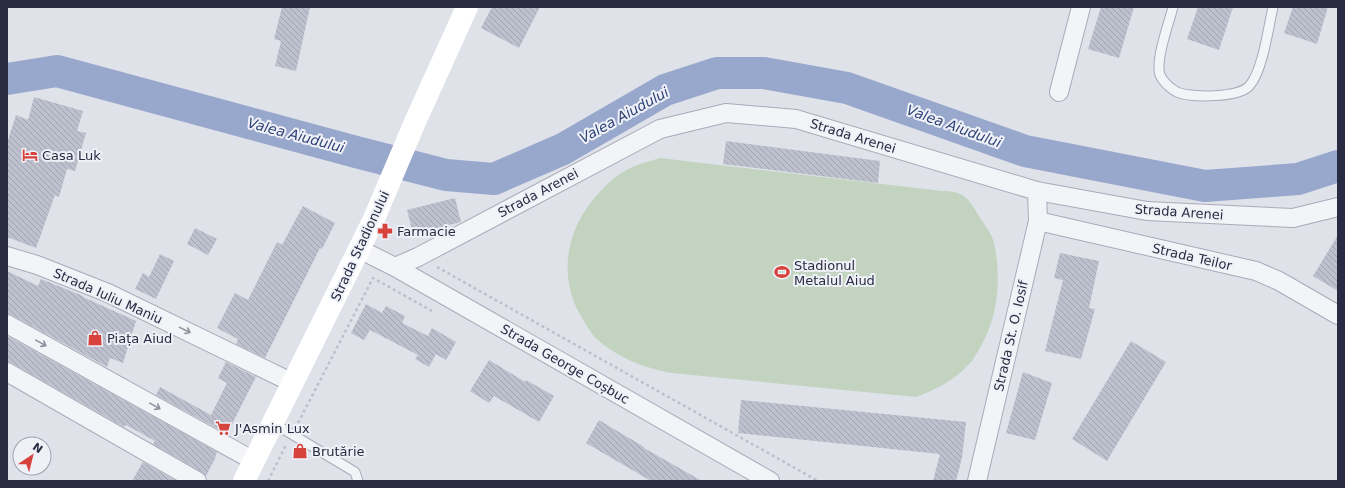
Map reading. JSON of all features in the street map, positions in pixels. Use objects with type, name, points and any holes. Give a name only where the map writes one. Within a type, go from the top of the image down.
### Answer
[{"type":"main road","name":"Strada Stadionului","points":[[244,481],[373,221],[415,122],[467,7]]},
{"type":"street","points":[[1059,92],[1081,7]]},
{"type":"street","name":"Strada Arenei","points":[[395,267],[418,257],[660,129],[726,113],[796,119],[1037,191],[1146,211],[1293,218],[1338,207]]},
{"type":"street","name":"Strada St. O. Iosif","points":[[977,481],[1038,221],[1037,191]]},
{"type":"street","name":"Strada Teilor","points":[[1038,221],[1256,271],[1279,281],[1338,315]]},
{"type":"street","name":"Strada George Coșbuc","points":[[359,249],[395,267],[770,481]]},
{"type":"street","name":"Strada Iuliu Maniu","points":[[7,256],[37,265],[108,293],[293,383]]},
{"type":"street","points":[[7,324],[254,461]]},
{"type":"street","points":[[7,372],[197,481]]},
{"type":"lane","points":[[1173,7],[1160,59],[1160,76],[1167,85],[1178,92],[1201,96],[1236,94],[1249,87],[1257,75],[1273,7]]},
{"type":"lane","points":[[273,423],[355,472],[358,481]]},
{"type":"path","points":[[418,257],[818,481]]},
{"type":"path","points":[[268,481],[373,278],[434,312]]},
{"type":"green space","name":"Stadionul Metalul Aiud","points":[[660,158],[951,191],[963,196],[969,201],[992,236],[998,271],[998,285],[994,313],[985,339],[974,358],[951,380],[916,397],[671,373],[639,364],[609,349],[593,335],[577,309],[571,294],[568,279],[568,263],[574,233],[588,206],[616,176],[641,164]]},
{"type":"building","points":[[282,7],[310,7],[296,71],[275,66],[281,41],[274,39]]},
{"type":"building","points":[[492,7],[540,7],[519,48],[481,28]]},
{"type":"building","points":[[1101,7],[1134,7],[1119,58],[1088,49]]},
{"type":"building","points":[[1198,7],[1233,7],[1219,50],[1187,39]]},
{"type":"building","points":[[1293,7],[1328,7],[1317,44],[1284,33]]},
{"type":"building","points":[[34,97],[83,111],[77,131],[86,133],[75,171],[67,169],[59,197],[55,195],[36,248],[7,237],[7,143],[16,115],[28,120]]},
{"type":"building","points":[[726,141],[880,161],[878,183],[723,164]]},
{"type":"building","points":[[455,198],[461,222],[413,234],[407,210]]},
{"type":"building","points":[[303,206],[335,223],[322,249],[320,248],[265,358],[236,344],[238,339],[217,328],[235,293],[248,300],[277,242],[282,245]]},
{"type":"building","points":[[195,228],[217,239],[208,255],[187,244]]},
{"type":"building","points":[[1338,235],[1338,291],[1313,276]]},
{"type":"building","points":[[1060,253],[1099,261],[1089,308],[1095,309],[1081,359],[1045,351],[1063,280],[1054,278]]},
{"type":"building","points":[[160,254],[174,261],[156,299],[135,289],[143,273],[149,277]]},
{"type":"building","points":[[7,271],[38,286],[41,279],[83,296],[136,321],[123,363],[110,358],[107,367],[12,315],[7,314]]},
{"type":"building","points":[[366,304],[382,313],[386,306],[405,316],[402,323],[428,336],[432,328],[456,342],[446,360],[436,354],[429,367],[415,359],[418,355],[370,330],[364,340],[351,333]]},
{"type":"building","points":[[7,336],[217,452],[206,476],[202,472],[153,444],[155,441],[126,425],[124,427],[12,363],[7,362]]},
{"type":"building","points":[[1131,341],[1166,362],[1107,461],[1072,439]]},
{"type":"building","points":[[489,360],[525,382],[526,380],[554,396],[539,422],[494,396],[489,403],[470,391]]},
{"type":"building","points":[[226,362],[256,377],[227,434],[156,395],[160,387],[211,415],[227,383],[218,378]]},
{"type":"building","points":[[1023,372],[1052,383],[1035,440],[1006,433]]},
{"type":"building","points":[[741,400],[966,422],[962,458],[956,481],[933,481],[940,454],[738,433]]},
{"type":"building","points":[[599,420],[702,481],[651,481],[586,443]]},
{"type":"building","points":[[143,462],[176,481],[132,481]]},
{"type":"waterway","name":"Valea Aiudului","points":[[7,79],[57,71],[446,175],[494,179],[563,149],[665,90],[717,73],[764,73],[847,88],[1025,151],[1205,186],[1298,179],[1338,166]]},
{"type":"place","name":"Casa Luk","points":[[30,155]]},
{"type":"place","name":"Farmacie","points":[[385,231]]},
{"type":"place","name":"Stadionul Metalul Aiud","points":[[782,272]]},
{"type":"place","name":"Piața Aiud","points":[[95,338]]},
{"type":"place","name":"J'Asmin Lux","points":[[223,428]]},
{"type":"place","name":"Brutărie","points":[[300,451]]}]
